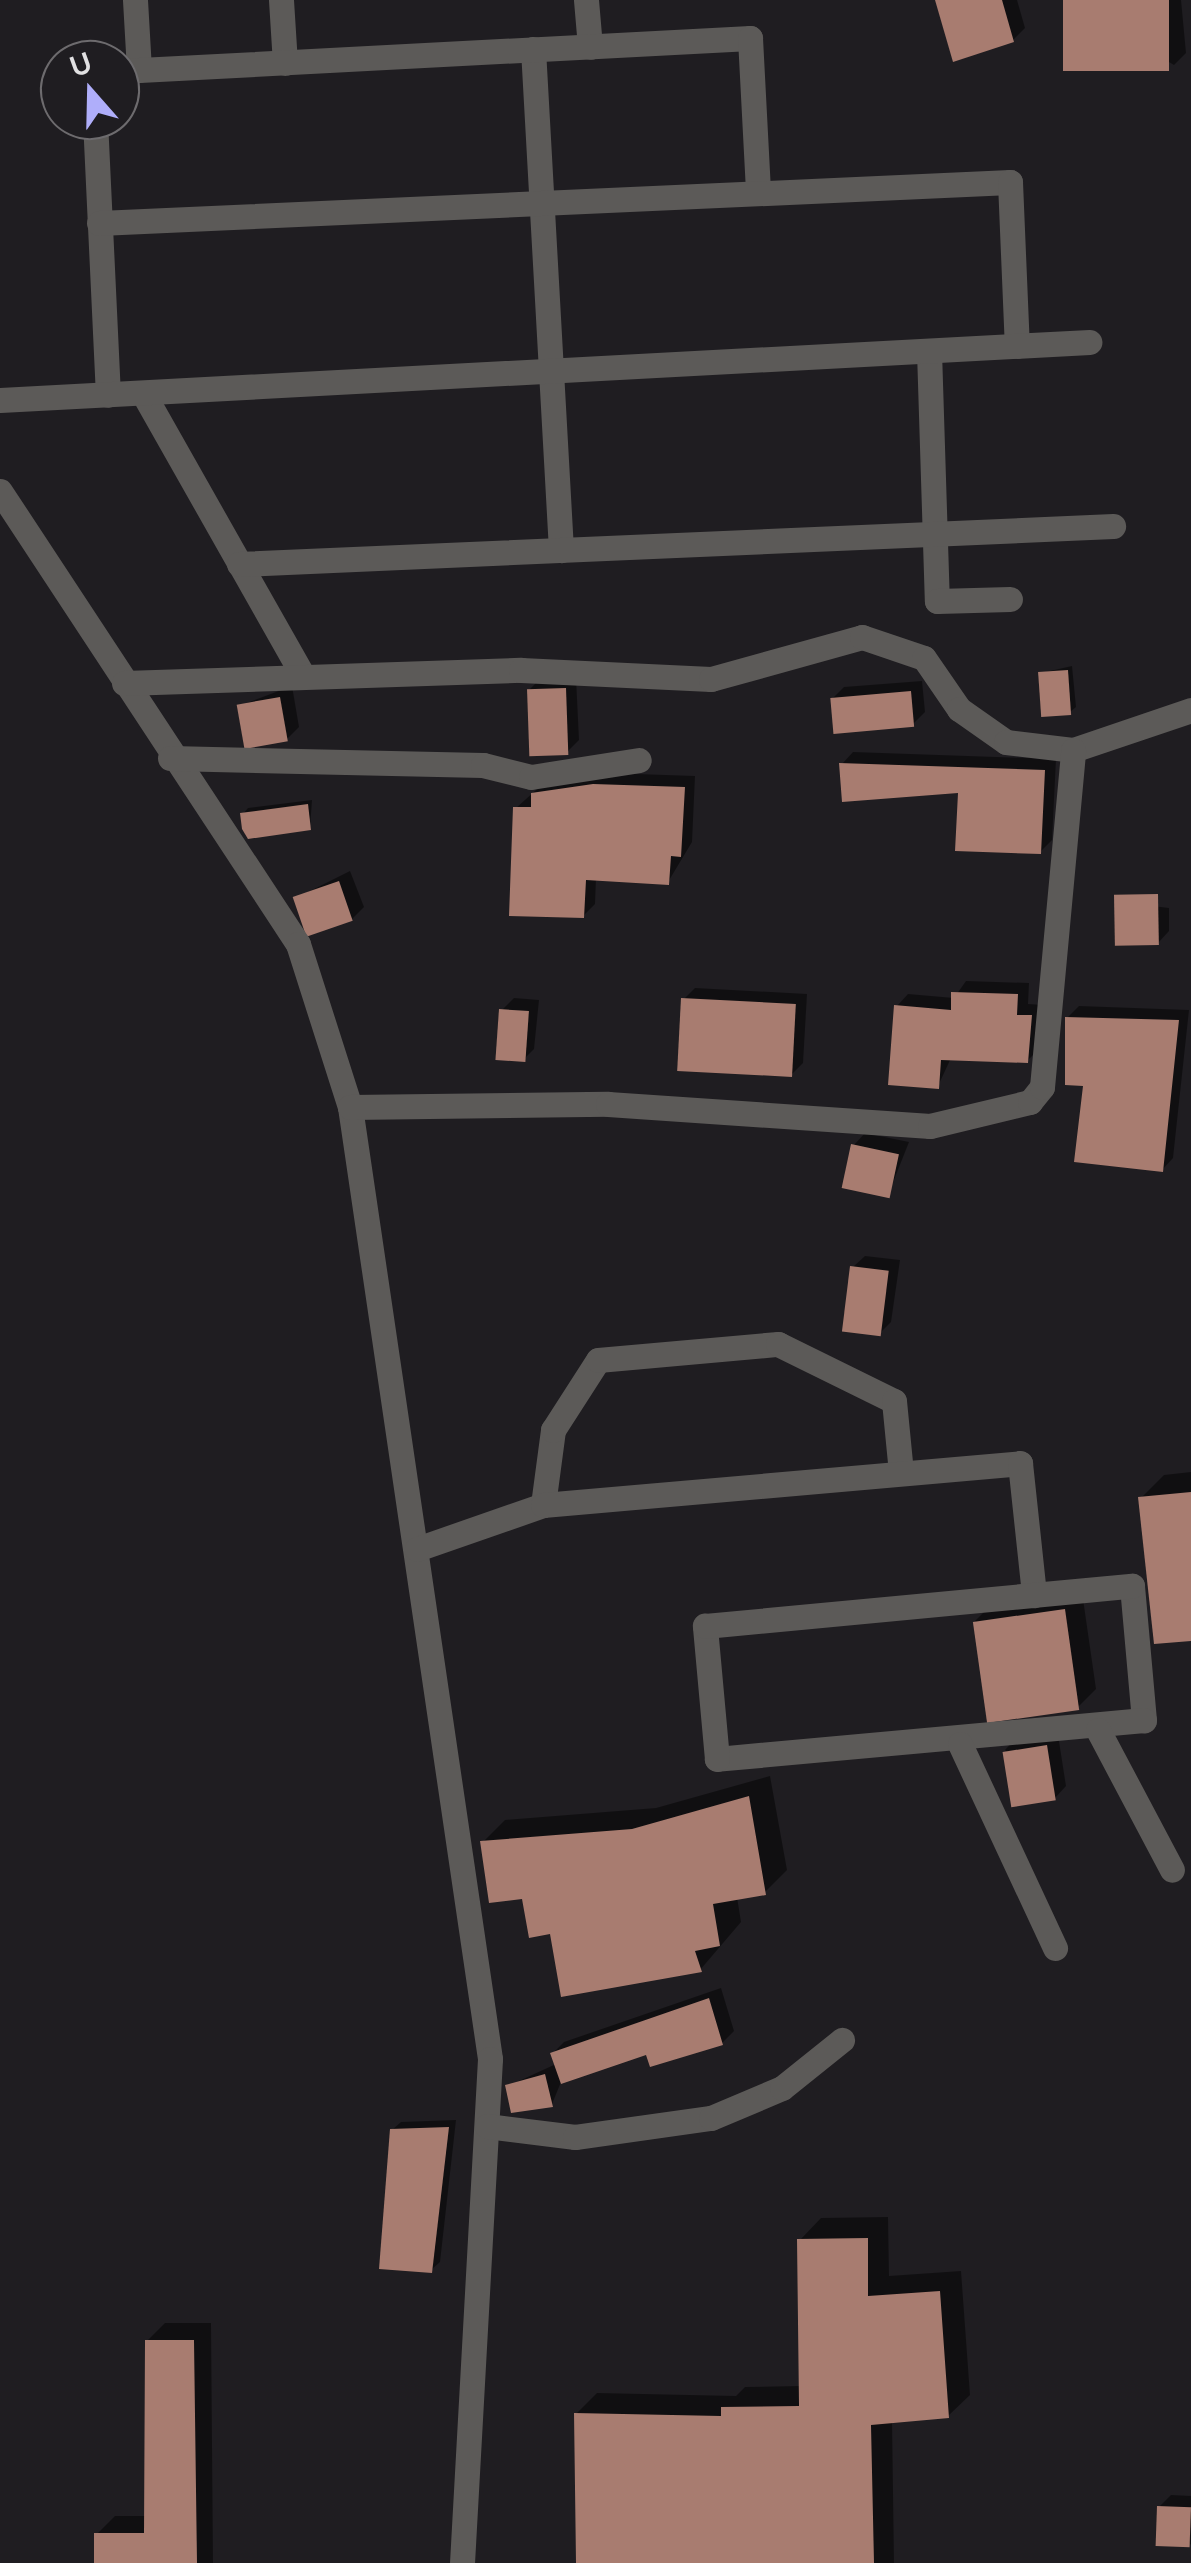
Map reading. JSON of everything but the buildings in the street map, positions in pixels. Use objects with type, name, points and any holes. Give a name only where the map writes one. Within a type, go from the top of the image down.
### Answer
[{"type":"street","points":[[132,40],[135,0]]},
{"type":"street","points":[[282,0],[285,62]]},
{"type":"street","points":[[586,0],[590,47]]},
{"type":"street","points":[[140,69],[750,38],[758,194]]},
{"type":"street","points":[[534,49],[561,550]]},
{"type":"street","points":[[95,140],[108,394]]},
{"type":"street","points":[[99,223],[1010,182],[1017,346]]},
{"type":"street","points":[[0,400],[1090,342]]},
{"type":"street","points":[[929,351],[937,601],[1010,599]]},
{"type":"street","points":[[143,393],[304,677]]},
{"type":"street","points":[[0,491],[170,758],[298,944],[350,1107],[490,2059],[462,2563]]},
{"type":"street","points":[[239,564],[1113,526]]},
{"type":"street","points":[[124,683],[520,670],[711,679],[862,637],[924,658],[959,710],[1006,742],[1073,750],[1191,710]]},
{"type":"street","points":[[350,1107],[608,1104],[912,1126],[1030,1102],[1042,1087],[1073,750]]},
{"type":"street","points":[[170,758],[483,765],[531,777],[639,760]]},
{"type":"street","points":[[543,1504],[553,1430],[598,1360],[742,1347],[778,1344],[894,1401],[901,1473]]},
{"type":"street","points":[[417,1549],[543,1504],[1020,1464],[1034,1594]]},
{"type":"street","points":[[1132,1586],[1144,1720],[1098,1730],[960,1744],[717,1759],[705,1626],[1034,1594],[1132,1586]]},
{"type":"street","points":[[1098,1730],[1172,1870]]},
{"type":"street","points":[[960,1744],[1055,1948]]},
{"type":"street","points":[[487,2126],[575,2137],[711,2118],[782,2088],[842,2040]]}]
